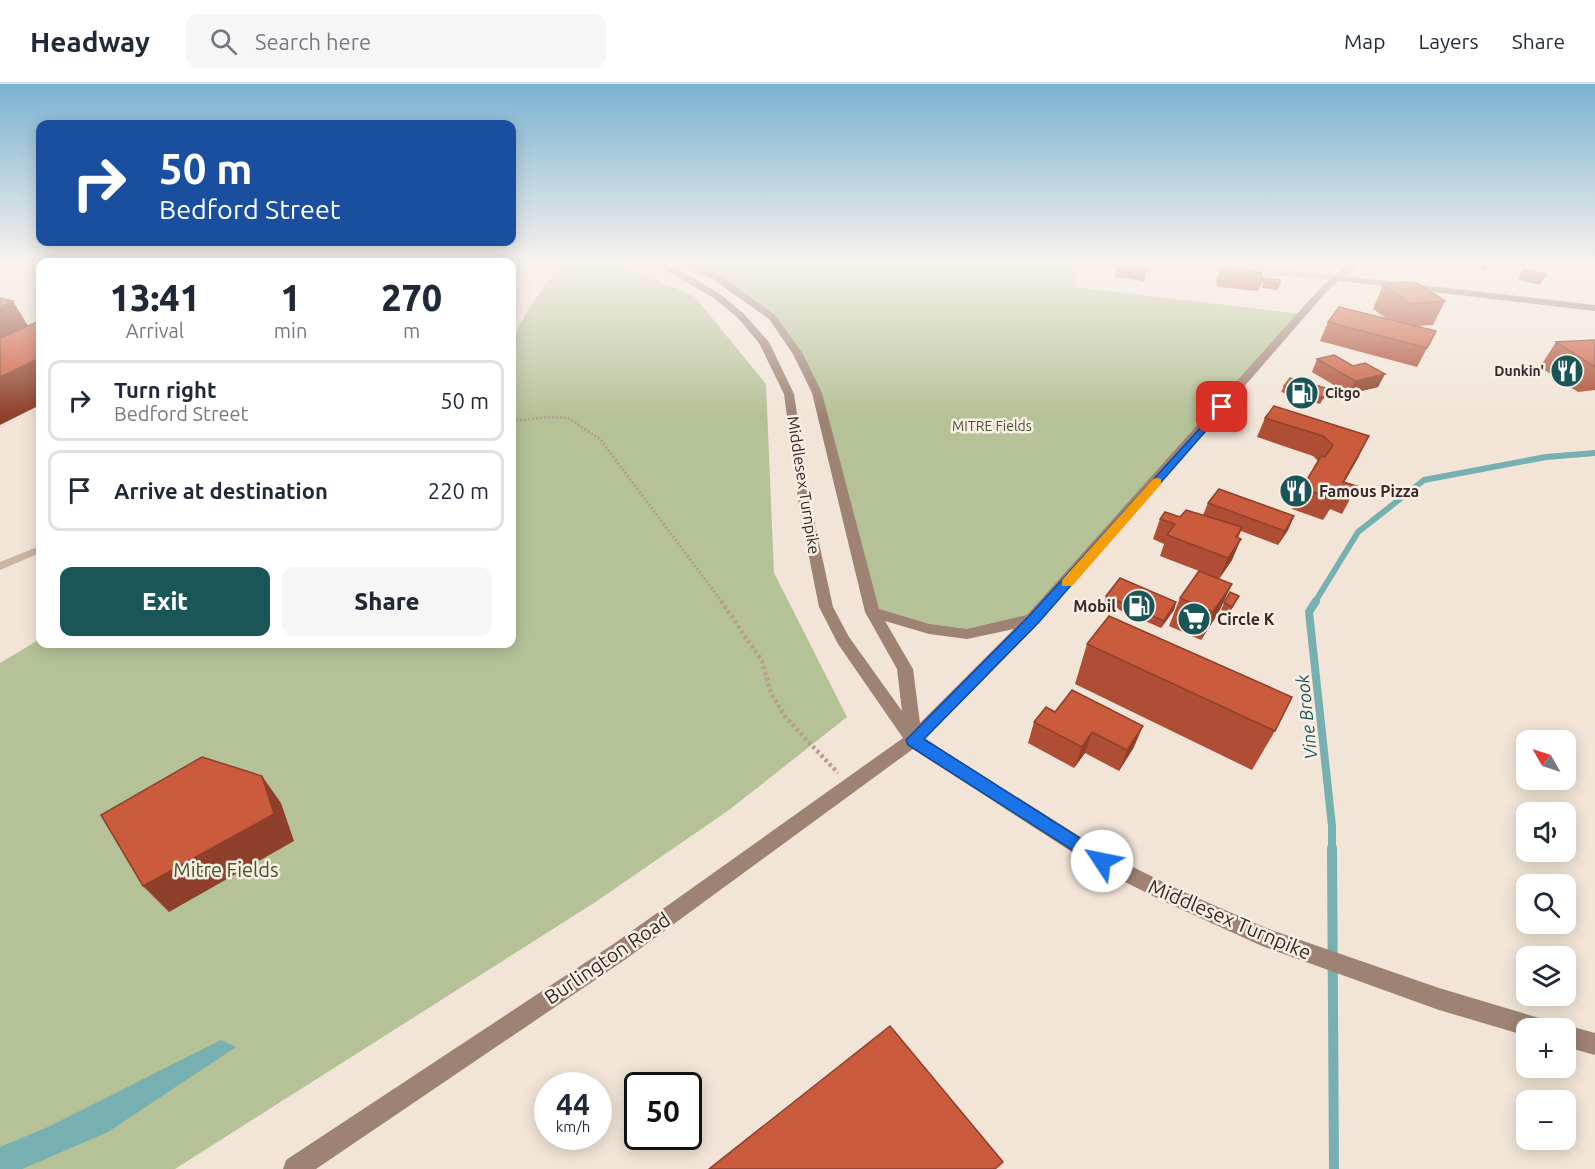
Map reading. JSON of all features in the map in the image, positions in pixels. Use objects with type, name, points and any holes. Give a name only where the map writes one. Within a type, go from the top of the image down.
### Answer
[{"type":"main road","name":"Middlesex Turnpike","points":[[739,315],[764,342],[789,394],[805,506],[826,607],[843,640],[914,740],[1102,861],[1262,936],[1439,999],[1516,1022]]},
{"type":"main road","name":"Middlesex Turnpike","points":[[769,315],[798,354],[817,393],[872,612],[905,669],[914,740]]},
{"type":"main road","name":"Burlington Road","points":[[296,1169],[619,952],[914,740],[1034,619],[1304,315]]},
{"type":"main road","points":[[872,612],[929,629],[967,634],[1034,619]]},
{"type":"main road","points":[[1576,1039],[1595,1044]]},
{"type":"lane","points":[[0,566],[36,551]]},
{"type":"path","points":[[516,420],[572,417],[583,423],[600,439],[744,631],[762,661],[771,693],[786,718],[849,785]]},
{"type":"green space","name":"Mitre Fields","points":[[525,315],[709,315],[766,384],[774,573],[847,717],[729,810],[594,903],[175,1169],[0,1169],[0,663],[36,641],[36,648],[516,648],[516,332]]},
{"type":"green space","name":"MITRE Fields","points":[[769,315],[1301,315],[1034,619],[967,634],[872,612],[817,393]]},
{"type":"water","points":[[221,1040],[236,1047],[108,1132],[22,1169],[0,1169],[0,1147],[48,1127]]},
{"type":"building","points":[[1333,315],[1370,315],[1436,331],[1427,348],[1328,322]]},
{"type":"building","points":[[36,323],[36,360],[0,377],[0,338]]},
{"type":"building","points":[[1595,340],[1595,367],[1556,342]]},
{"type":"building","points":[[1334,355],[1353,366],[1365,363],[1385,374],[1355,381],[1317,359]]},
{"type":"building","points":[[1290,378],[1329,389],[1323,398],[1284,386]]},
{"type":"building","points":[[1274,406],[1369,436],[1343,482],[1357,486],[1353,493],[1340,489],[1334,499],[1302,488],[1321,456],[1325,457],[1333,445],[1323,436],[1265,418]]},
{"type":"building","points":[[1219,489],[1294,516],[1285,531],[1208,503]]},
{"type":"building","points":[[1186,510],[1242,527],[1236,537],[1241,539],[1228,558],[1167,535],[1175,524],[1160,519],[1165,512],[1180,517]]},
{"type":"building","points":[[1199,571],[1232,584],[1213,612],[1180,598]]},
{"type":"building","points":[[1120,578],[1176,602],[1164,621],[1106,596]]},
{"type":"building","points":[[1230,592],[1239,596],[1232,607],[1224,603]]},
{"type":"building","points":[[1109,616],[1292,697],[1275,731],[1087,644]]},
{"type":"building","points":[[1072,690],[1143,726],[1127,750],[1092,732],[1082,747],[1034,722],[1046,707],[1055,712]]},
{"type":"building","points":[[202,757],[262,776],[274,814],[143,886],[101,815]]},
{"type":"building","points":[[890,1026],[1003,1162],[995,1169],[709,1169]]},
{"type":"waterway","name":"Vine Brook","points":[[1315,602],[1358,532],[1424,480],[1546,457],[1595,453]]},
{"type":"waterway","name":"Vine Brook","points":[[1316,601],[1309,612],[1332,826],[1332,848]]},
{"type":"waterway","name":"Vine Brook","points":[[1332,848],[1334,1169]]},
{"type":"slow traffic","points":[[1067,583],[1157,482]]},
{"type":"place","name":"Dunkin'","points":[[1567,371]]},
{"type":"place","name":"Citgo","points":[[1302,393]]},
{"type":"place","name":"Famous Pizza","points":[[1296,491]]},
{"type":"place","name":"Mobil","points":[[1139,606]]},
{"type":"place","name":"Circle K","points":[[1194,619]]},
{"type":"route","points":[[1102,861],[914,740],[973,677],[1034,619],[1222,407]]}]
